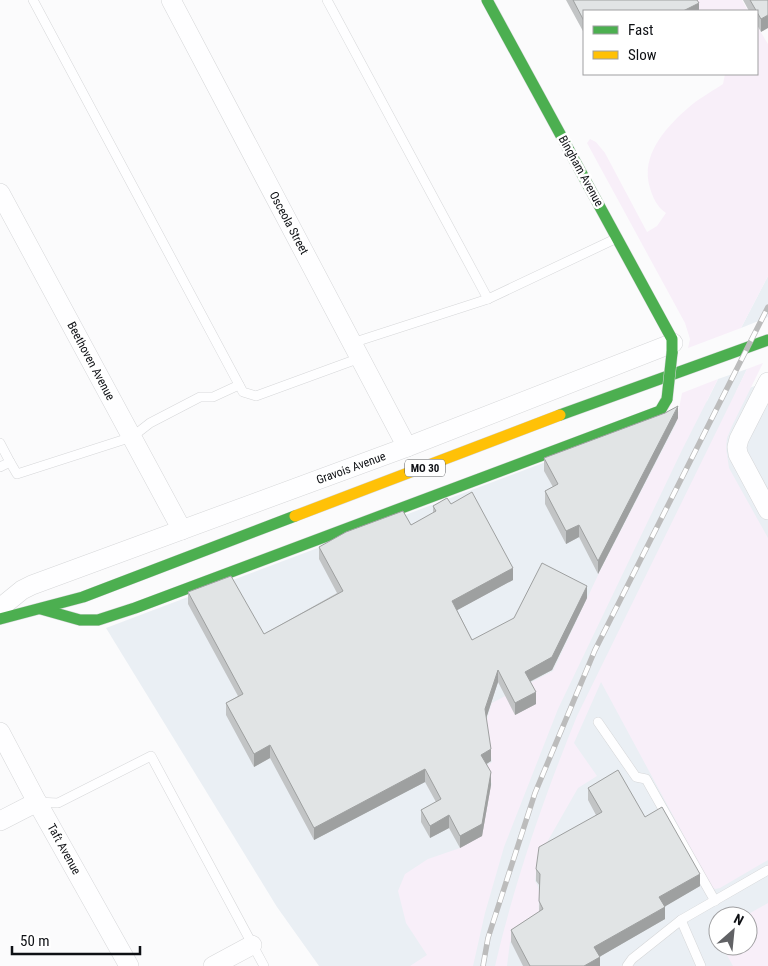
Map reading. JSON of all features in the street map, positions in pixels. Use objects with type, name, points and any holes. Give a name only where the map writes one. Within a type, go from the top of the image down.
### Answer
[{"type":"street","name":"Osceola Street","points":[[171,0],[407,447]]},
{"type":"street","name":"Bingham Avenue","points":[[487,0],[618,238],[673,348]]},
{"type":"street","name":"Beethoven Avenue","points":[[0,193],[182,530]]},
{"type":"street","name":"Gravois Avenue","points":[[0,619],[83,597],[561,415],[768,340]]},
{"type":"street","name":"Gravois Avenue","points":[[0,608],[22,590],[32,585],[673,348],[667,399],[660,411],[135,608],[98,620],[80,620],[41,609]]},
{"type":"street","points":[[768,382],[737,447],[738,454],[768,510]]},
{"type":"street","name":"Taft Avenue","points":[[0,732],[129,966]]},
{"type":"street","points":[[0,821],[37,802]]},
{"type":"street","points":[[213,966],[252,945]]},
{"type":"lane","points":[[33,0],[243,392],[256,396],[356,350],[488,299],[618,238]]},
{"type":"lane","points":[[327,0],[488,299]]},
{"type":"lane","points":[[0,443],[18,474],[132,437],[150,423],[200,397],[213,397],[240,386]]},
{"type":"lane","points":[[0,467],[10,462]]},
{"type":"lane","points":[[598,722],[636,777],[646,780],[715,901]]},
{"type":"lane","points":[[37,802],[58,803],[151,756],[264,966]]},
{"type":"lane","points":[[627,966],[632,959],[682,920],[768,870]]},
{"type":"lane","points":[[682,920],[701,966]]},
{"type":"shaded area","points":[[690,0],[742,0],[747,10],[695,10]]},
{"type":"shaded area","points":[[758,28],[768,44],[768,276],[741,328],[688,348],[690,339],[685,323],[587,143],[590,139],[596,142],[605,153],[647,232],[657,226],[666,213],[654,199],[648,176],[648,165],[657,144],[671,124],[688,108],[723,84],[725,75],[758,75]]},
{"type":"shaded area","points":[[768,276],[768,317],[741,328]]},
{"type":"shaded area","points":[[763,363],[732,426],[727,438],[726,448],[729,468],[768,538],[768,860],[720,888],[715,889],[711,886],[601,682],[574,743],[597,776],[578,788],[538,858],[535,881],[539,890],[539,910],[542,921],[510,942],[507,966],[495,966],[531,839],[577,716],[747,369]]},
{"type":"shaded area","points":[[747,369],[736,392],[768,382],[768,966],[319,966],[277,907],[106,628],[707,401],[718,379]]},
{"type":"shaded area","points":[[718,379],[558,709],[504,847],[485,913],[473,966],[410,966],[427,955],[406,923],[398,891],[405,874],[428,859],[460,848],[492,784],[483,768],[492,762],[486,722],[492,703],[553,671],[599,573],[676,424],[682,393]]},
{"type":"shaded area","points":[[768,903],[768,966],[733,966],[728,956],[758,956],[758,909]]},
{"type":"building","points":[[573,0],[697,0],[699,3],[685,10],[583,10],[583,19]]},
{"type":"building","points":[[750,0],[768,0],[768,15],[761,19],[758,10],[756,10]]},
{"type":"building","points":[[678,406],[598,561],[579,525],[566,531],[545,491],[558,484],[544,458],[665,413]]},
{"type":"building","points":[[472,492],[513,568],[452,601],[472,640],[514,618],[542,563],[587,586],[552,657],[525,672],[536,692],[515,703],[498,670],[485,709],[491,749],[481,755],[491,772],[482,824],[460,836],[449,815],[430,826],[421,810],[441,799],[425,769],[314,828],[270,745],[254,754],[226,703],[243,694],[188,592],[231,576],[264,634],[343,591],[319,547],[346,532],[403,511],[411,525],[436,511],[433,506],[447,498],[451,504]]},
{"type":"building","points":[[618,770],[645,817],[662,807],[700,874],[659,897],[665,907],[594,947],[600,957],[584,966],[530,966],[511,930],[543,909],[539,901],[540,874],[536,869],[539,847],[602,812],[588,788]]},
{"type":"railway","points":[[483,966],[488,938],[535,793],[595,650],[768,307]]},
{"type":"traffic: fast","points":[[487,0],[672,339],[672,353]]},
{"type":"traffic: fast","points":[[560,415],[768,340]]},
{"type":"traffic: fast","points":[[667,399],[672,353]]},
{"type":"traffic: fast","points":[[41,609],[80,620],[98,620],[135,608],[660,411],[667,399]]},
{"type":"traffic: fast","points":[[0,619],[83,597],[295,516]]},
{"type":"traffic: slow","points":[[295,516],[560,415]]}]
